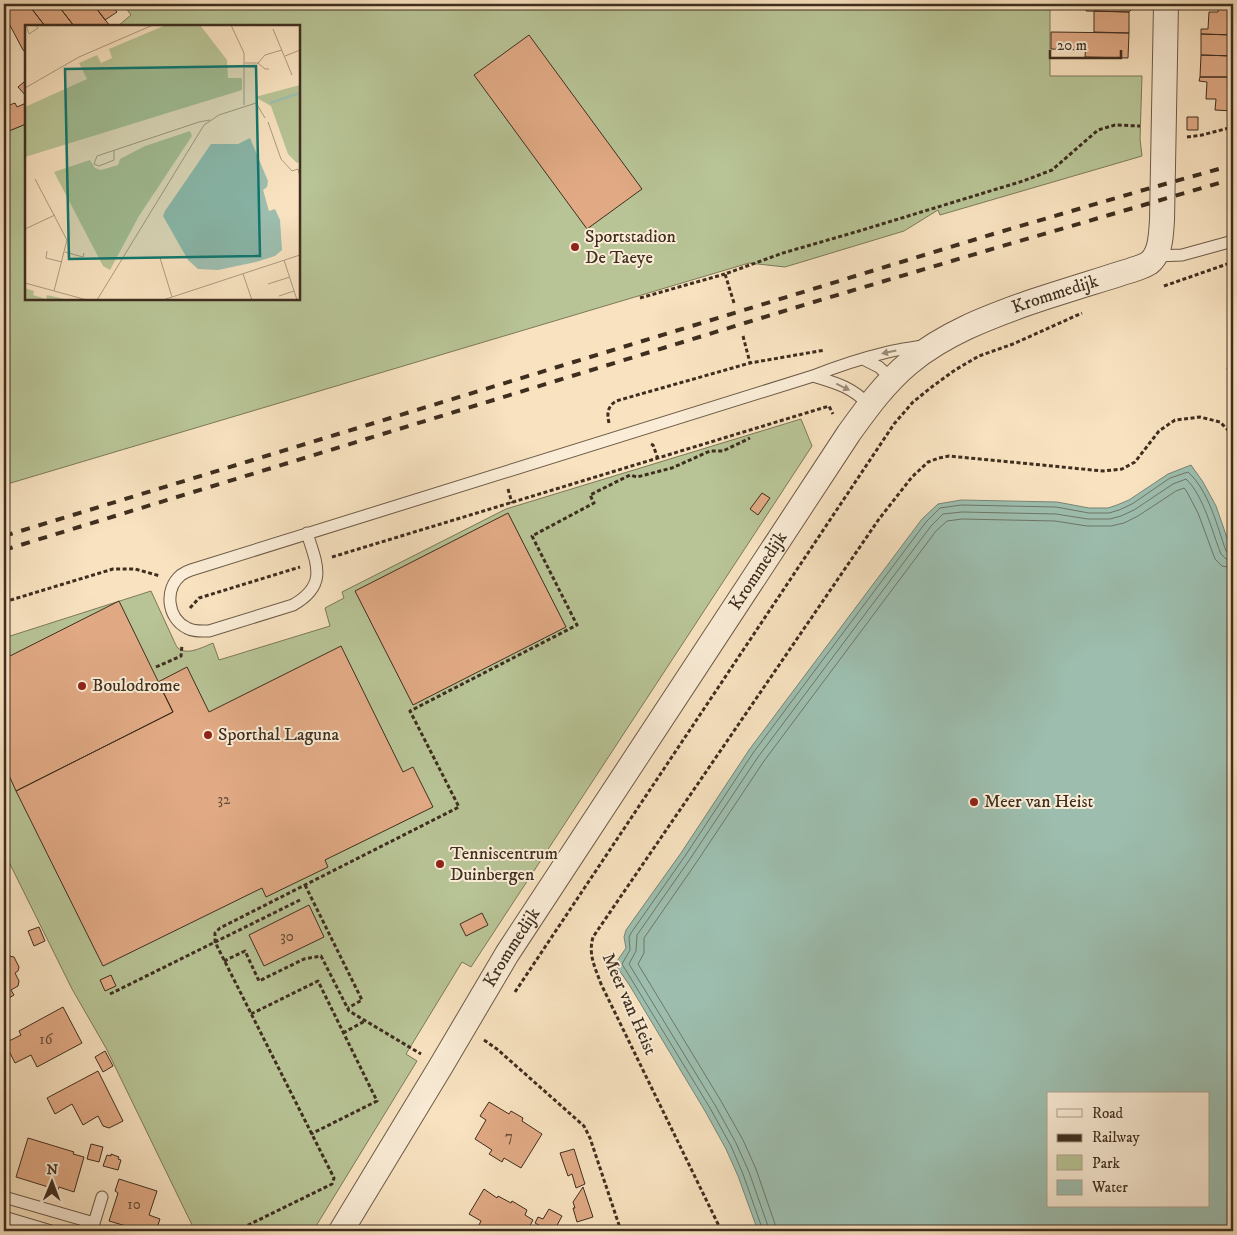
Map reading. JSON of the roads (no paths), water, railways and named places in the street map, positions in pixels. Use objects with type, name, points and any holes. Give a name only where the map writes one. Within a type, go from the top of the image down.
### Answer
[{"type":"street","points":[[1156,256],[1162,220],[1166,4]]},
{"type":"street","name":"Krommedijk","points":[[341,1231],[507,954],[849,432],[869,405],[892,379],[910,363],[961,330],[992,316],[1138,268],[1148,264],[1156,256]]},
{"type":"lane","points":[[1156,256],[1182,255],[1233,241]]},
{"type":"lane","points":[[307,533],[316,562],[317,575],[313,588],[305,598],[293,605],[209,630],[197,632],[185,627],[176,620],[170,609],[170,596],[173,585],[180,575],[191,570],[307,533],[813,376],[863,358],[890,351],[938,344]]},
{"type":"lane","points":[[863,358],[879,367],[892,379]]},
{"type":"lane","points":[[813,376],[844,386],[862,397],[869,405]]},
{"type":"lane","points":[[4,1197],[94,1223],[102,1198]]},
{"type":"lane","points":[[4,1217],[51,1231]]},
{"type":"water","name":"Meer van Heist","points":[[1191,465],[1216,506],[1233,555],[1233,1231],[758,1231],[726,1149],[630,986],[615,964],[626,948],[624,937],[626,930],[681,853],[749,750],[922,519],[938,504],[961,500],[1057,502],[1089,508],[1108,508],[1129,500],[1168,474]]},
{"type":"railway","points":[[4,536],[993,234],[1233,165]]},
{"type":"railway","points":[[4,550],[807,304],[1233,179]]},
{"type":"place","name":"Sportstadion De Taeye","points":[[575,247]]},
{"type":"place","name":"Boulodrome","points":[[82,686]]},
{"type":"place","name":"Sporthal Laguna","points":[[208,735]]},
{"type":"place","name":"Meer van Heist","points":[[974,802]]},
{"type":"place","name":"Tenniscentrum Duinbergen","points":[[440,864]]}]
